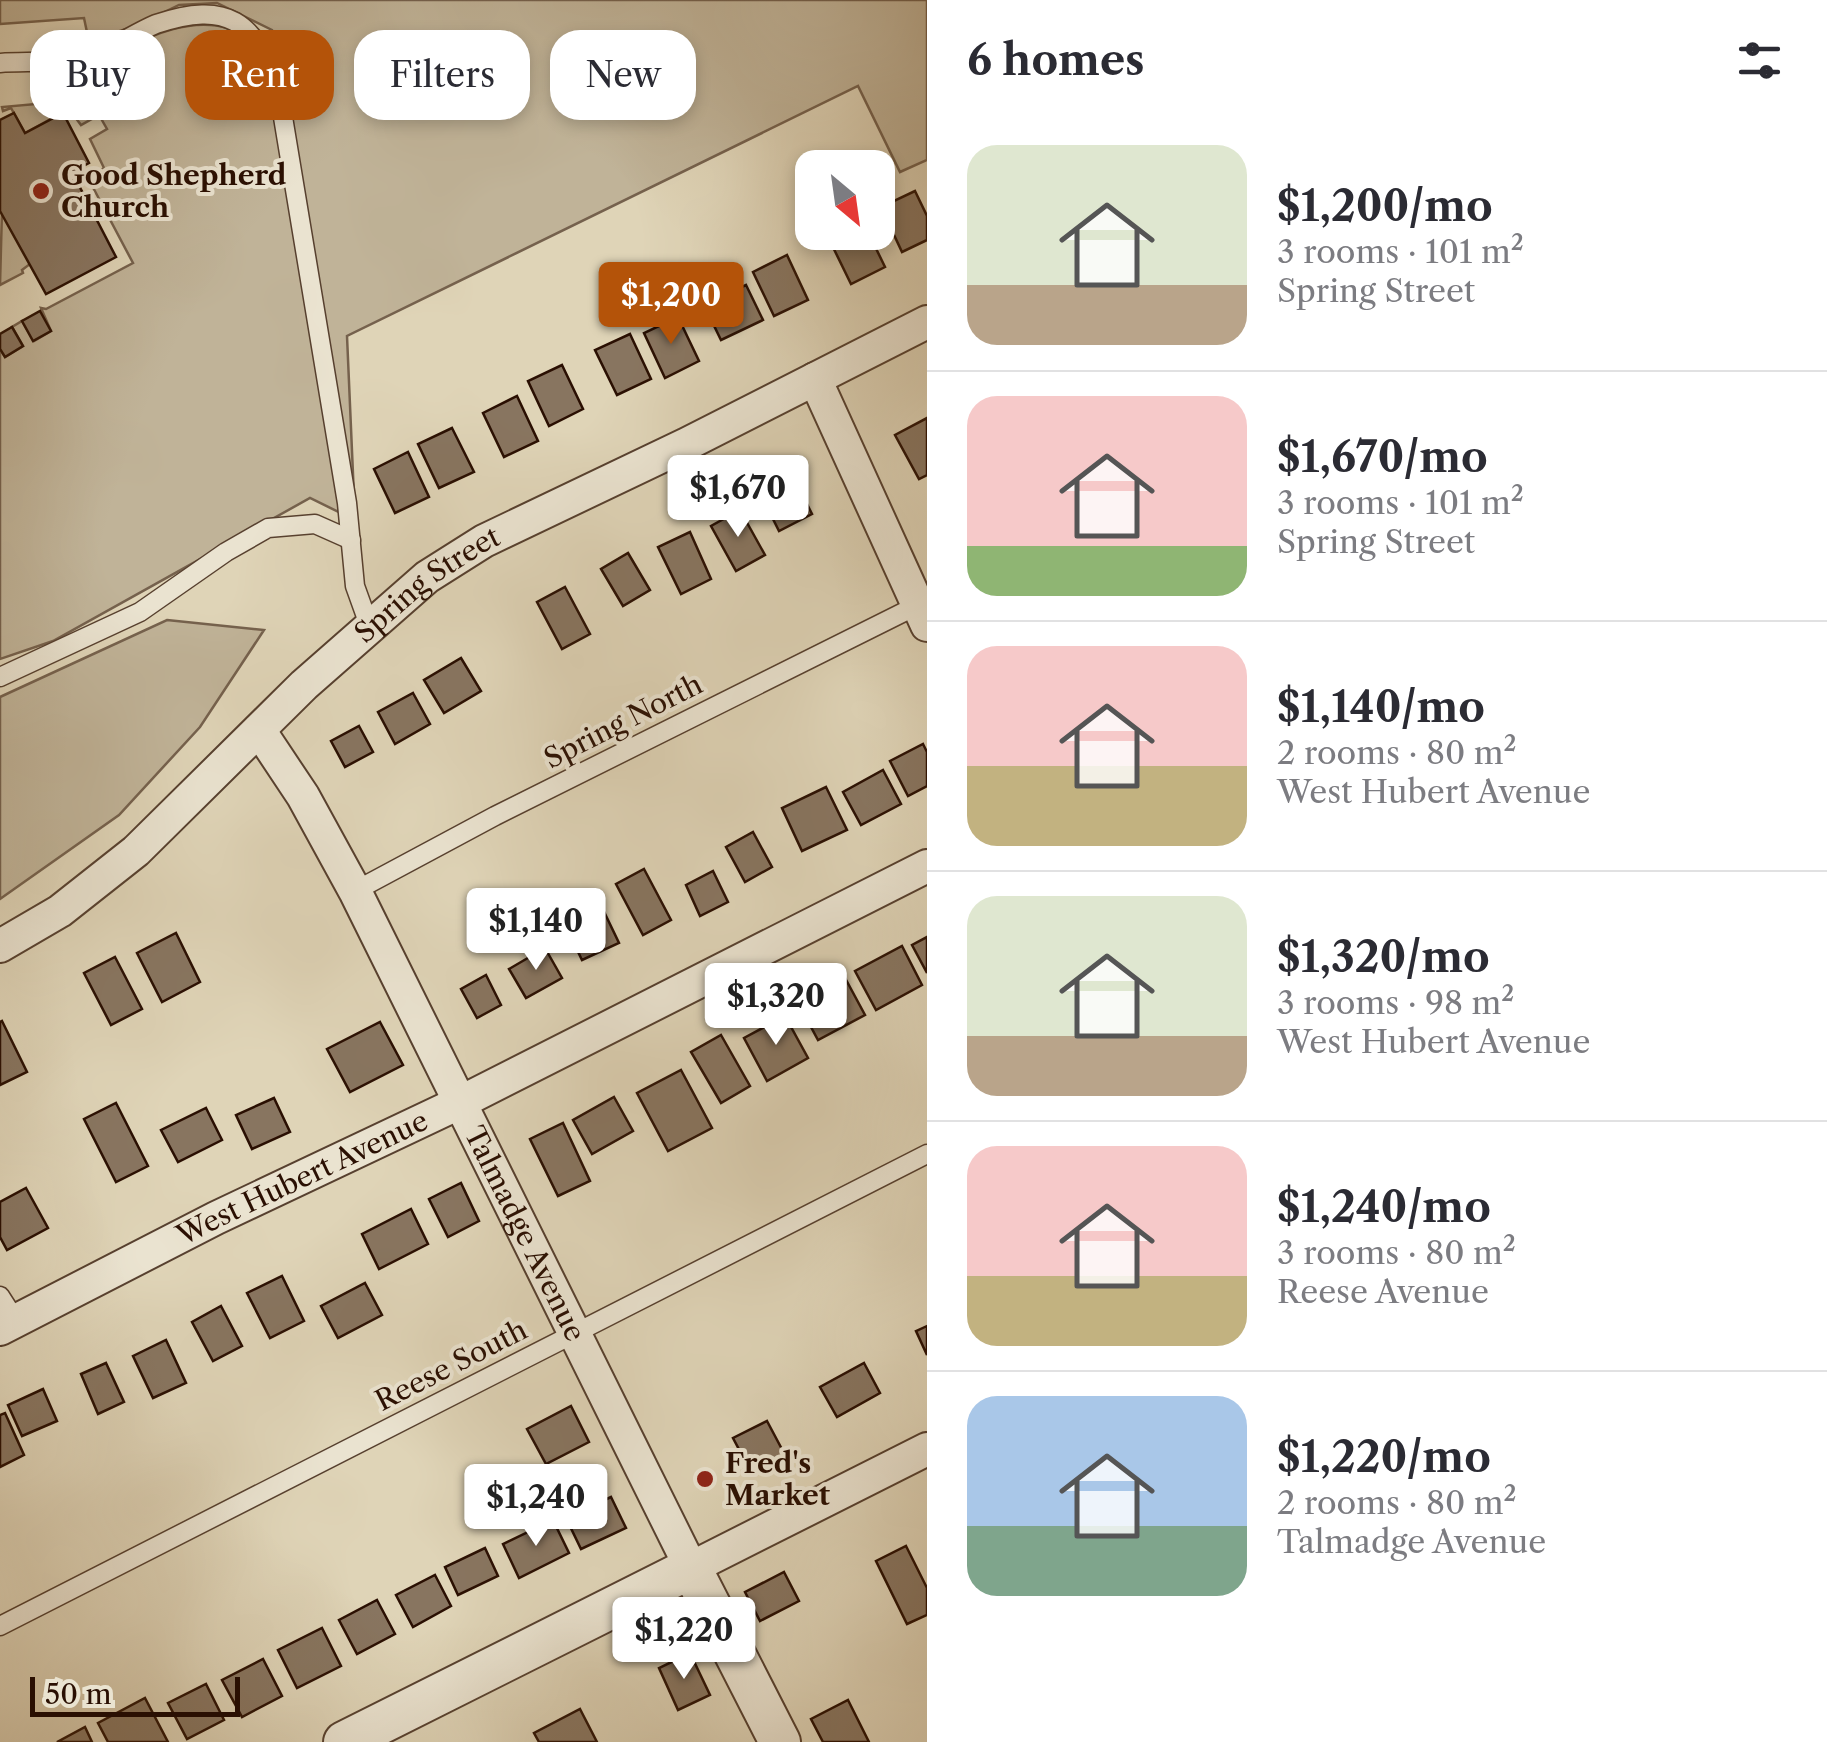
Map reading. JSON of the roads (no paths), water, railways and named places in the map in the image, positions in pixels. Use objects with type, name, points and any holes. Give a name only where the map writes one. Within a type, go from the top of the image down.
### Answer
[{"type":"street","name":"Spring Street","points":[[0,946],[60,911],[136,851],[368,625],[428,577],[484,542],[927,322]]},
{"type":"street","points":[[815,378],[922,615]]},
{"type":"street","name":"Talmadge Avenue","points":[[258,730],[303,796],[355,891],[458,1104],[780,1742]]},
{"type":"street","name":"West Hubert Avenue","points":[[5,1316],[458,1104],[927,866]]},
{"type":"street","points":[[344,1742],[927,1449]]},
{"type":"lane","points":[[0,64],[90,57],[156,24],[210,12],[236,20],[252,32],[265,50],[278,87],[348,503],[355,586],[368,625]]},
{"type":"lane","points":[[0,677],[140,612],[268,528],[315,524],[350,540]]},
{"type":"lane","name":"Spring North","points":[[355,891],[495,816],[922,615]]},
{"type":"lane","name":"Reese South","points":[[0,1626],[927,1154]]},
{"type":"place","name":"Good Shepherd Church","points":[[41,191]]},
{"type":"place","name":"Fred's Market","points":[[705,1479]]}]
